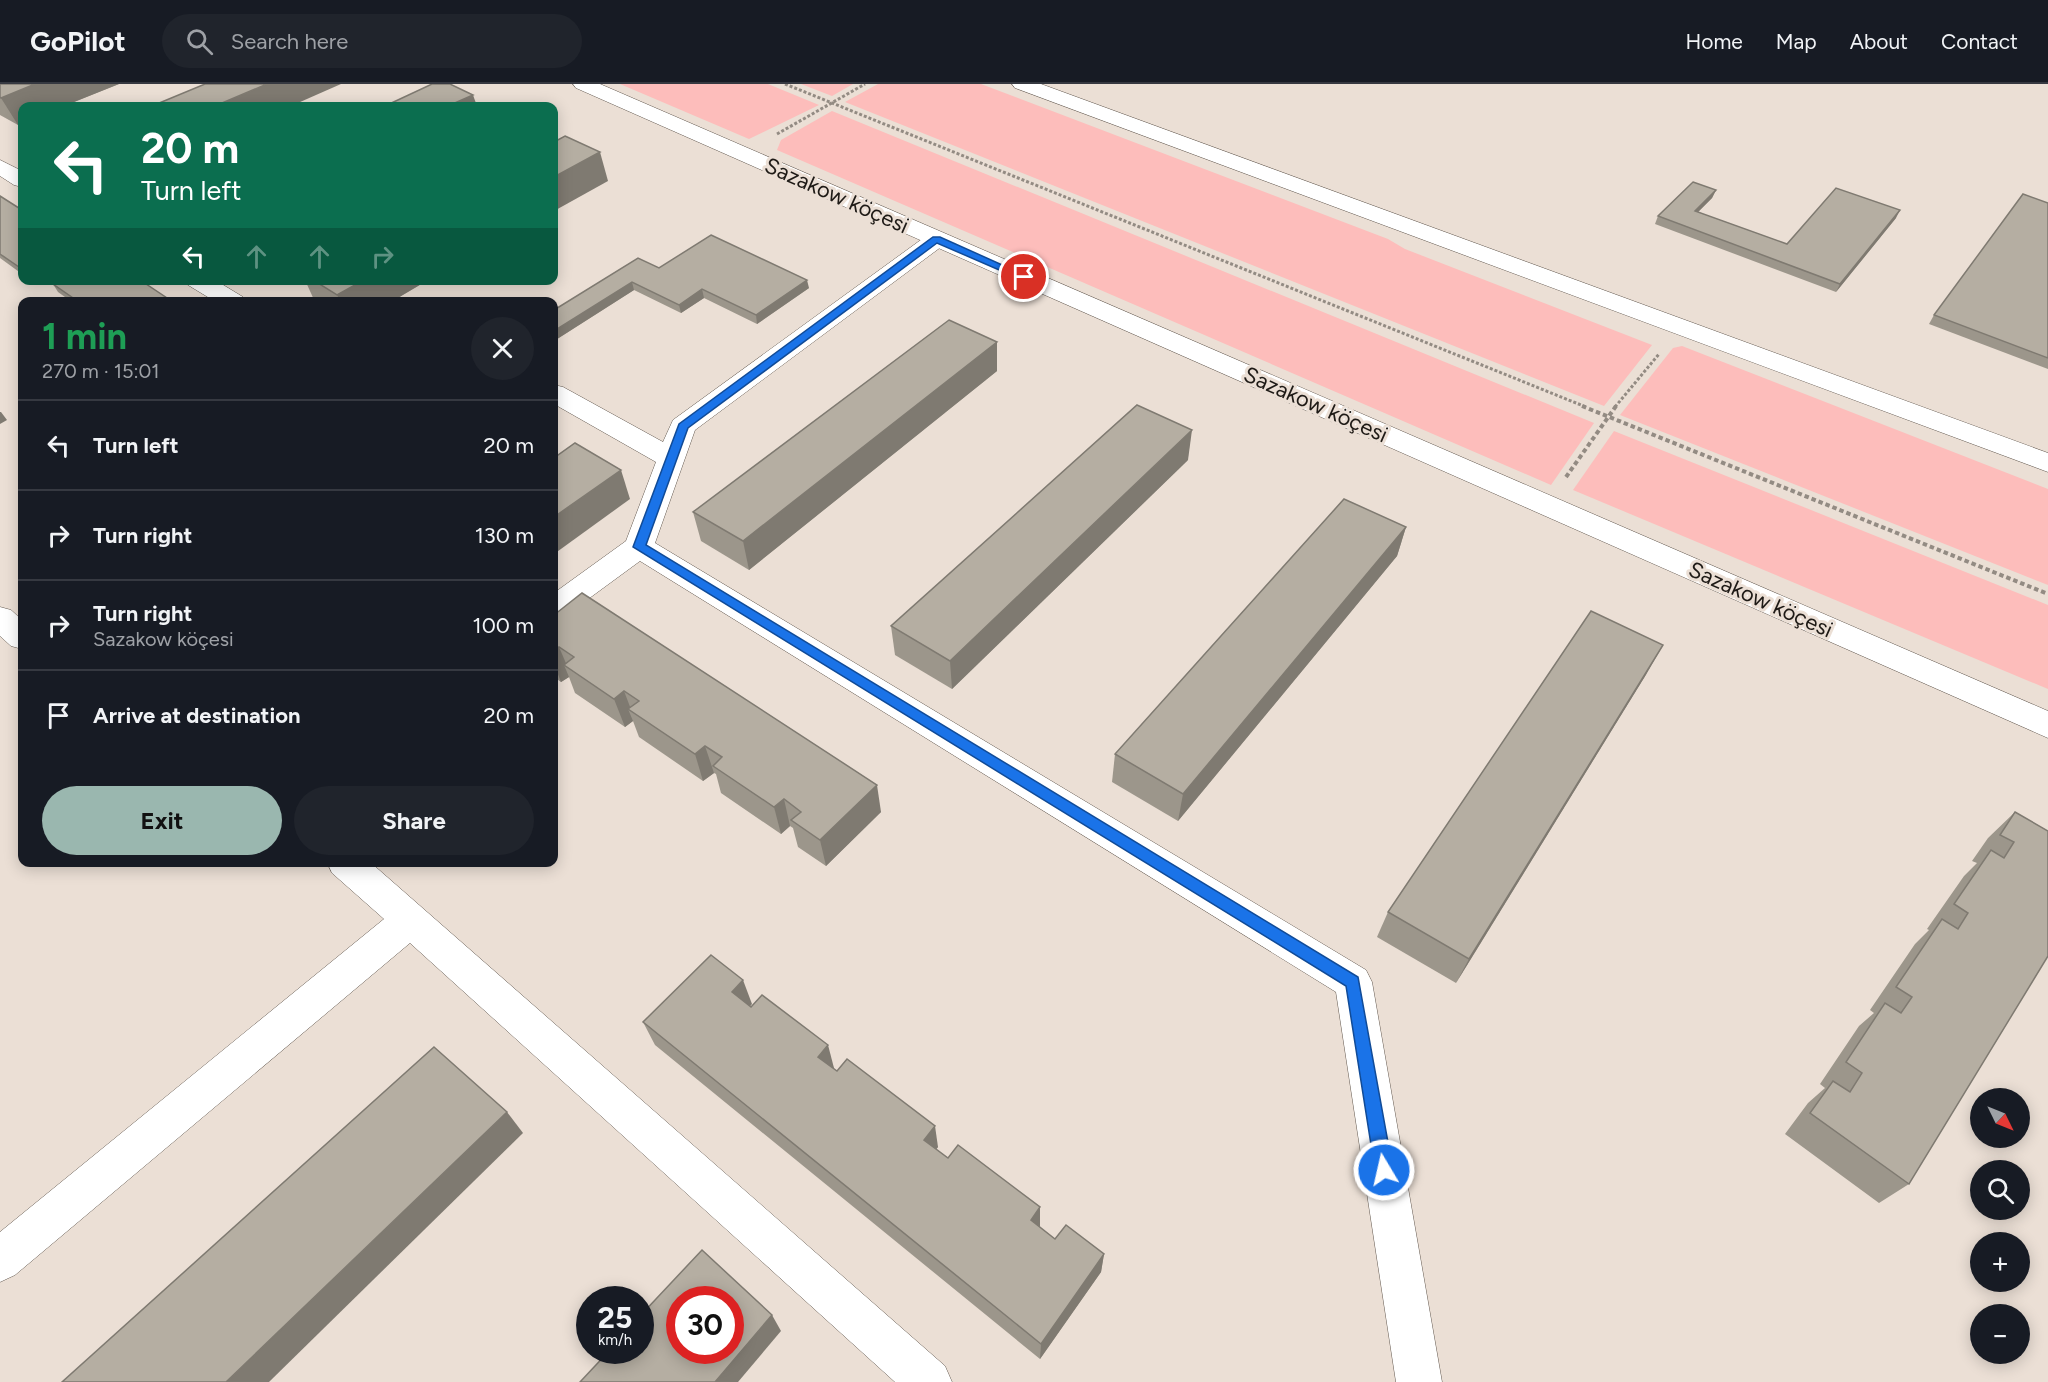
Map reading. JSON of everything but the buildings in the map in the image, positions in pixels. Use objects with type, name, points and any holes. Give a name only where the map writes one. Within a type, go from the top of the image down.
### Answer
[{"type":"main road","name":"Sazakow köçesi","points":[[583,84],[2048,725]]},
{"type":"main road","points":[[1022,84],[2048,463]]},
{"type":"main road","points":[[0,167],[18,178]]},
{"type":"main road","points":[[558,605],[639,547],[683,426],[937,239]]},
{"type":"main road","points":[[205,285],[226,297]]},
{"type":"main road","points":[[558,395],[671,458]]},
{"type":"main road","points":[[639,547],[1353,982],[1419,1382]]},
{"type":"main road","points":[[0,618],[18,634]]},
{"type":"main road","points":[[351,867],[929,1382]]},
{"type":"main road","points":[[0,1260],[410,920]]},
{"type":"path","points":[[785,84],[2048,594]]},
{"type":"path","points":[[773,136],[865,84]]},
{"type":"path","points":[[1560,486],[1606,417],[1659,353]]},
{"type":"shaded area","points":[[620,84],[768,84],[819,105],[749,139]]},
{"type":"shaded area","points":[[801,84],[853,84],[832,96]]},
{"type":"shaded area","points":[[878,84],[981,84],[1388,239],[1405,249],[1652,345],[1604,406],[845,102]]},
{"type":"shaded area","points":[[832,111],[1594,423],[1551,485],[777,150],[781,140]]},
{"type":"shaded area","points":[[1682,346],[2048,489],[2048,585],[1620,415],[1673,348]]},
{"type":"shaded area","points":[[1614,431],[2048,605],[2048,689],[1573,490]]},
{"type":"route","points":[[1024,277],[937,239],[683,426],[639,547],[1353,982],[1384,1170]]}]
